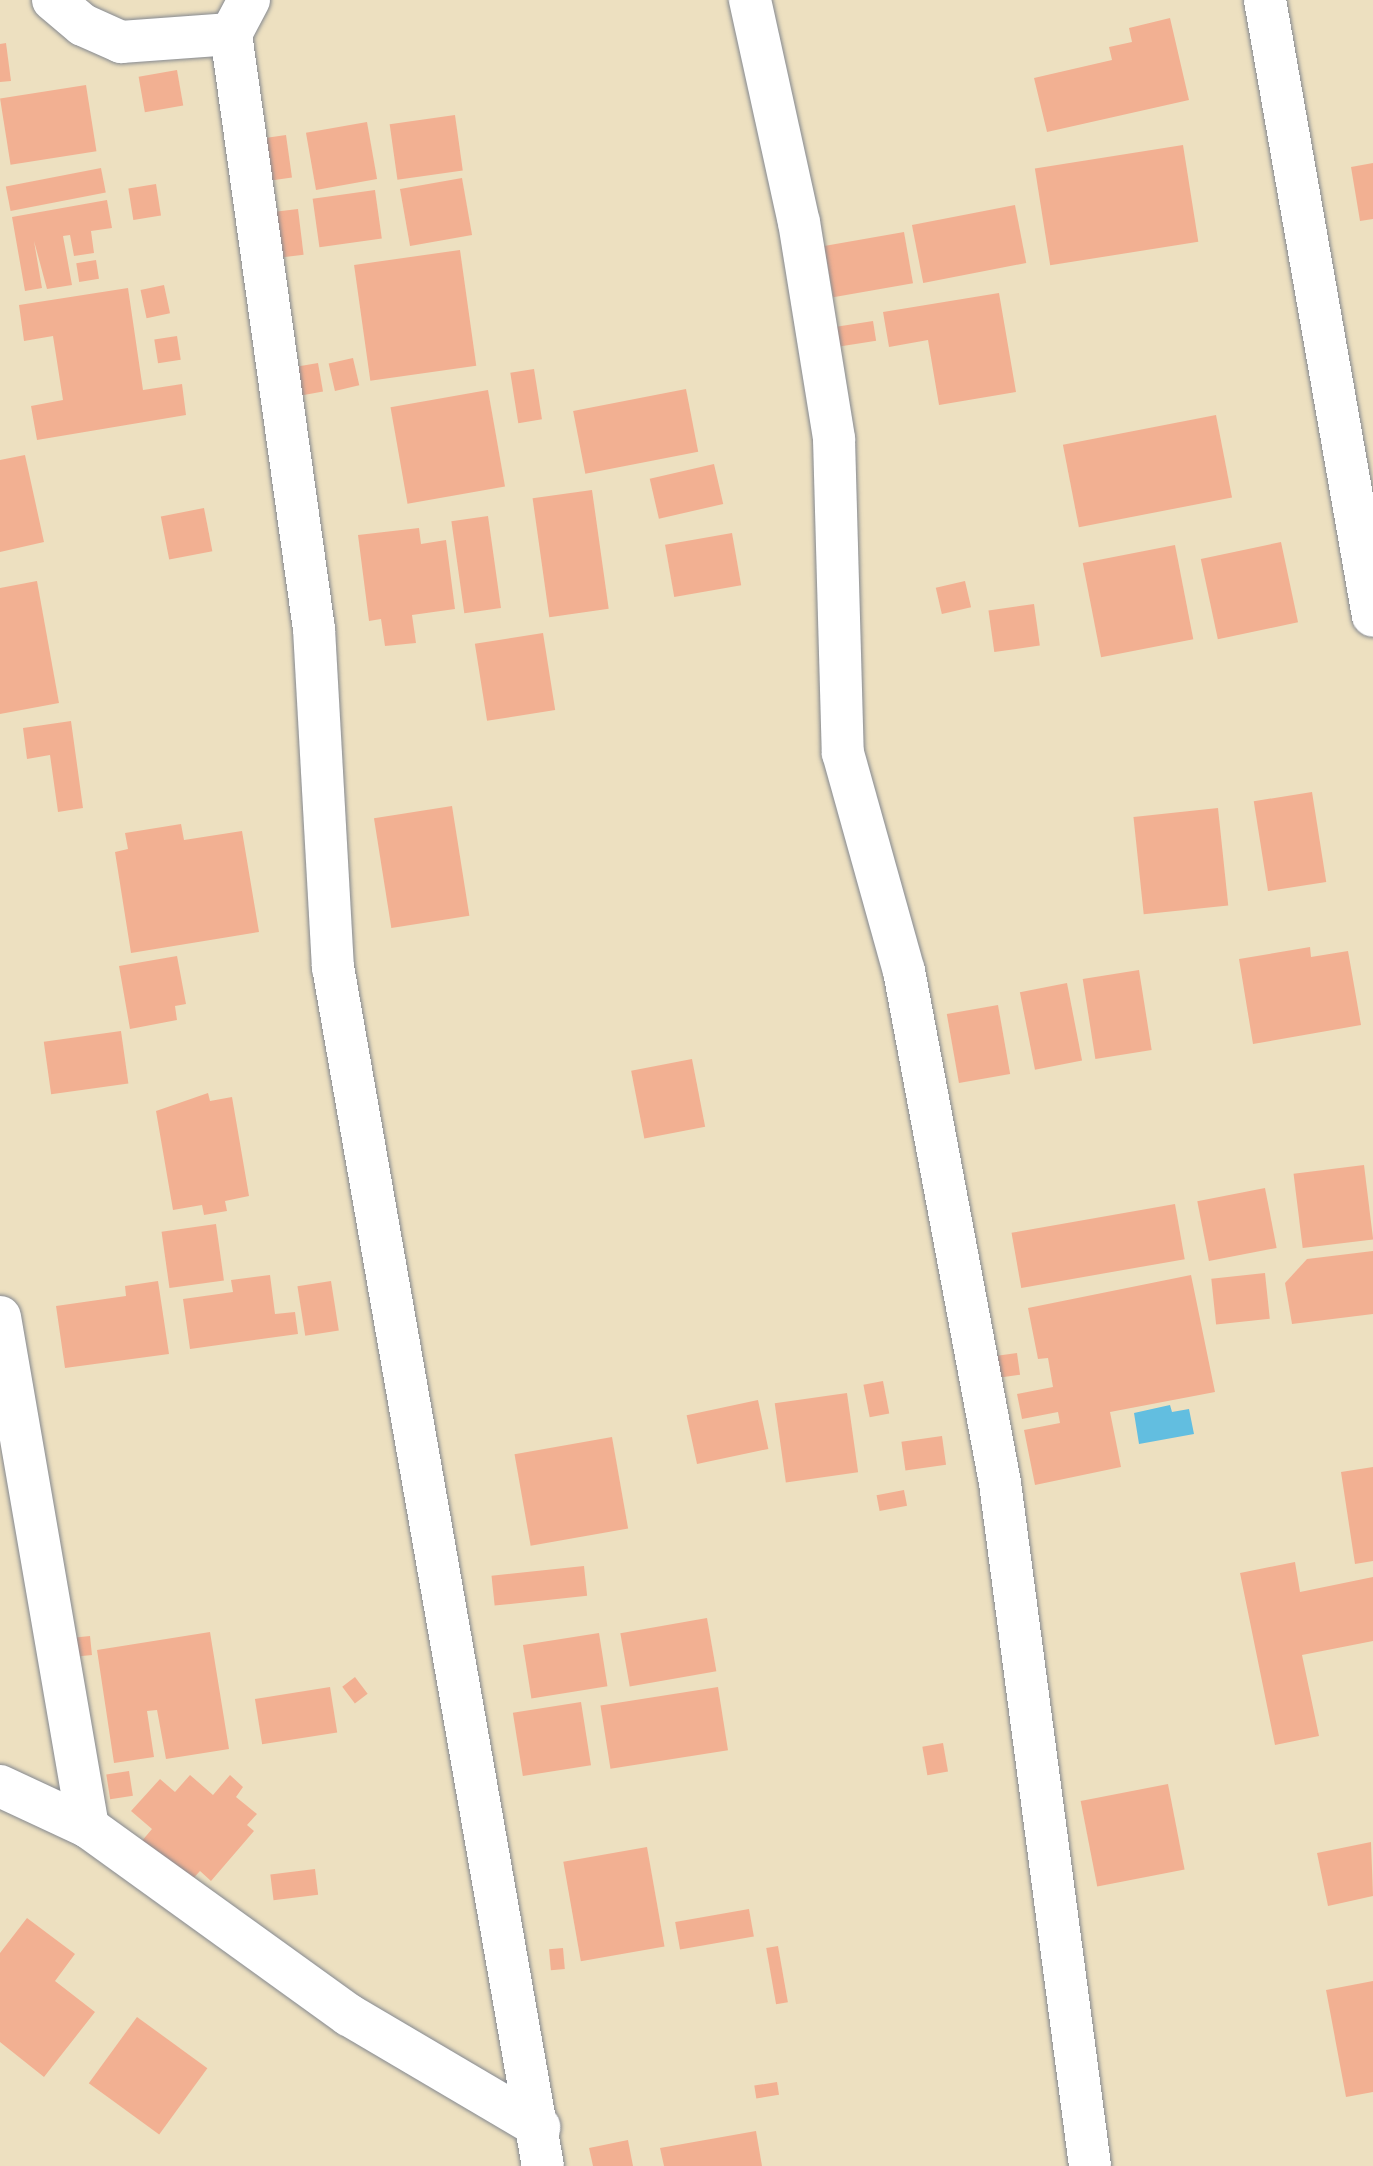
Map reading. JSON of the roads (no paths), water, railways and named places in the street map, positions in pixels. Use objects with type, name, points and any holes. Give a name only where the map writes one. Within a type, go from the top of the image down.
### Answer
[{"type":"street","points":[[53,0],[83,25],[121,42],[240,17],[314,629],[333,967],[541,2147]]},
{"type":"street","points":[[750,0],[798,222],[834,439],[843,753],[904,970],[1000,1483],[1090,2166]]},
{"type":"street","points":[[1265,0],[1373,616]]},
{"type":"street","points":[[0,1318],[88,1827]]},
{"type":"street","points":[[0,1786],[88,1827],[348,2016],[541,2147]]},
{"type":"water","points":[[1170,1405],[1172,1412],[1189,1409],[1194,1434],[1139,1444],[1134,1413]]}]
